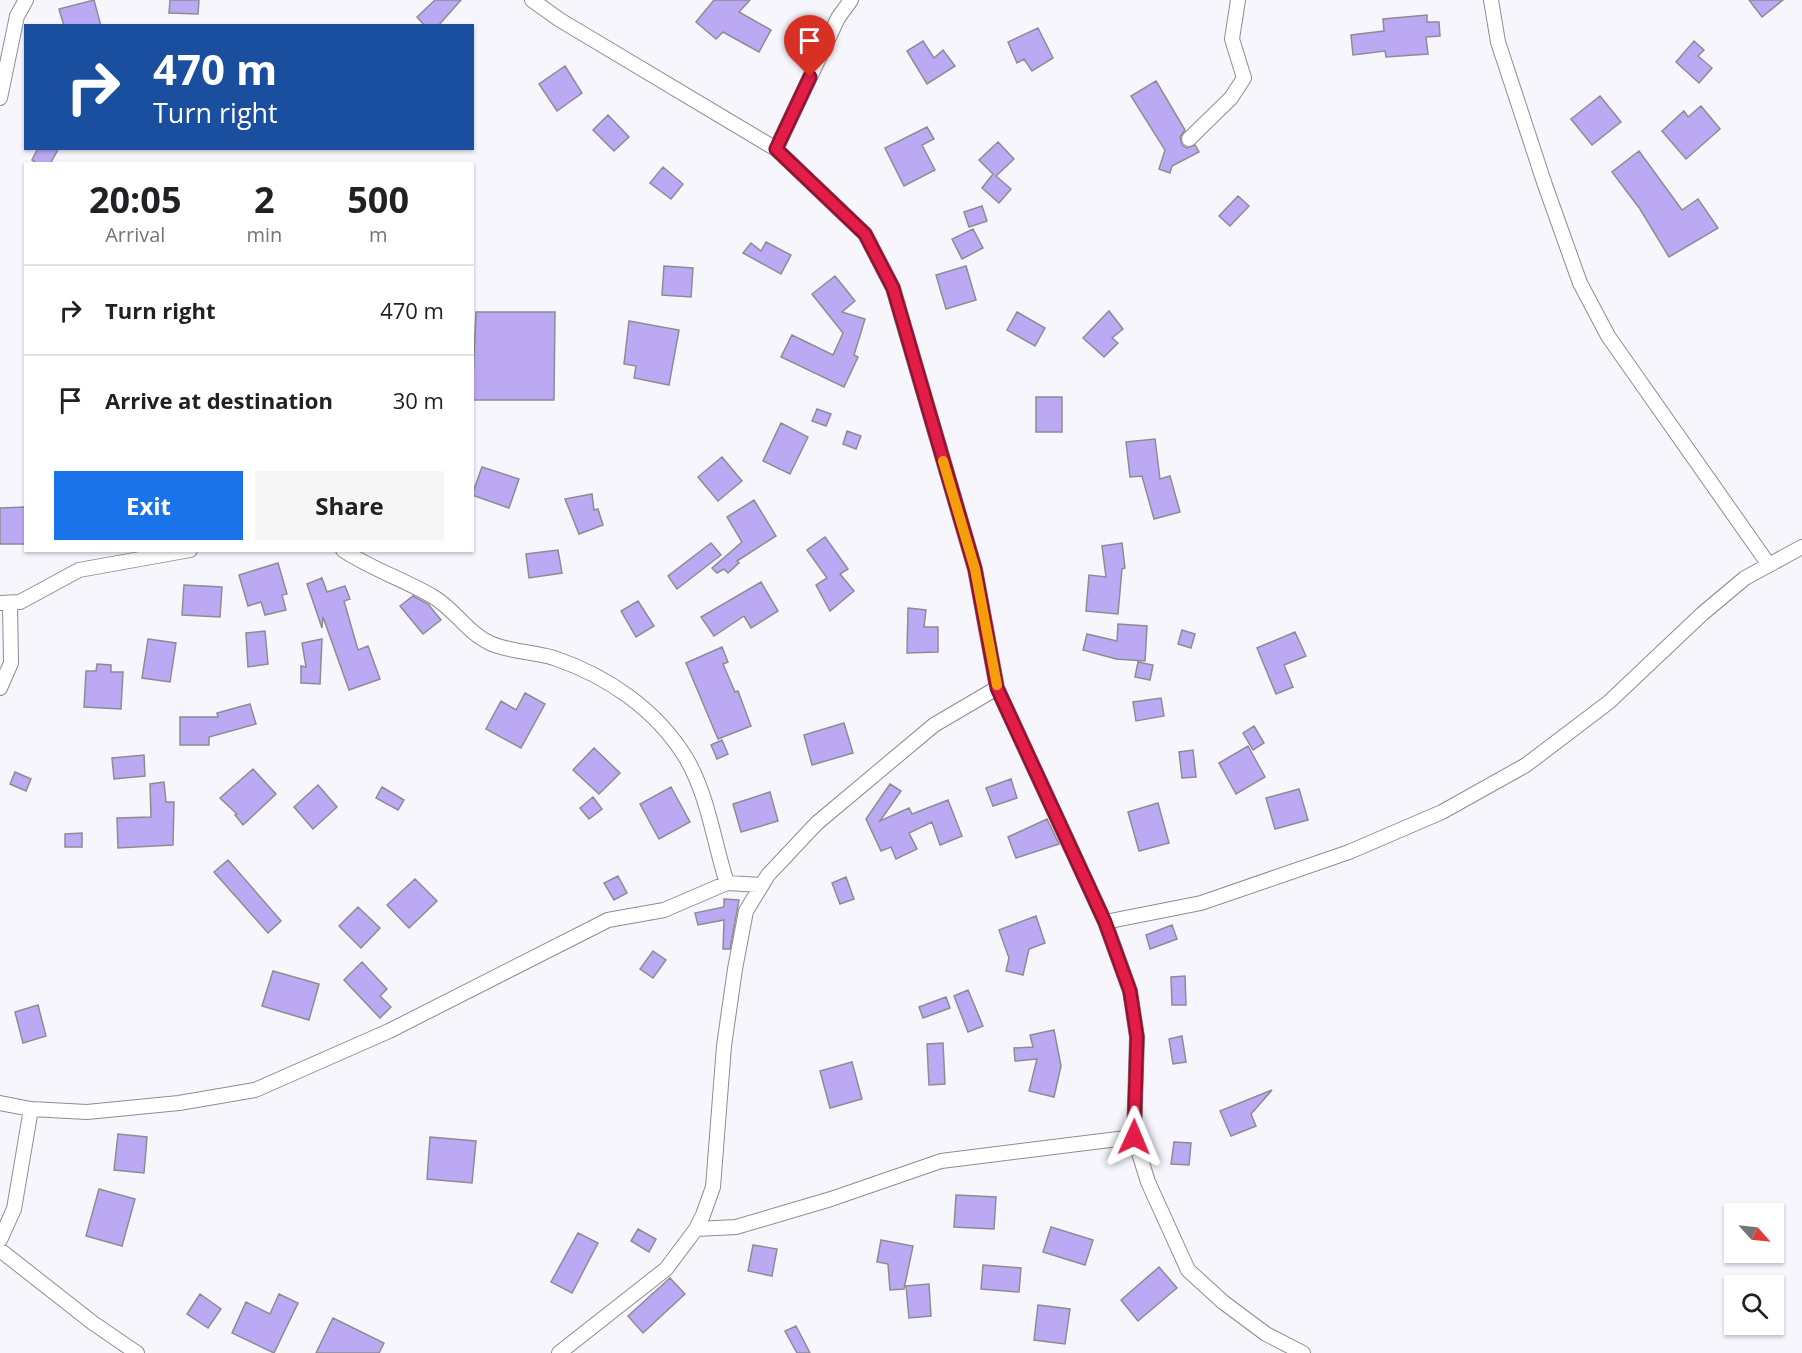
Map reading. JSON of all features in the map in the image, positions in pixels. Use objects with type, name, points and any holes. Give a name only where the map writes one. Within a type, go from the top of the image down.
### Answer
[{"type":"street","points":[[0,98],[17,16],[26,0]]},
{"type":"street","points":[[532,0],[560,20],[776,149],[865,234],[893,288],[975,569],[997,688],[1105,922],[1130,991],[1137,1037],[1134,1137],[1148,1182],[1188,1269],[1223,1302],[1266,1334],[1303,1353]]},
{"type":"street","points":[[776,149],[838,18],[850,0]]},
{"type":"street","points":[[1189,139],[1231,98],[1244,78],[1232,39],[1238,0]]},
{"type":"street","points":[[1491,0],[1498,42],[1580,283],[1608,336],[1769,565]]},
{"type":"street","points":[[1105,922],[1201,903],[1349,852],[1442,812],[1526,765],[1608,702],[1745,578],[1802,548]]},
{"type":"street","points":[[0,688],[11,663],[5,604],[20,602],[79,570],[179,552]]},
{"type":"street","points":[[347,552],[434,597],[474,633],[490,644],[553,658],[600,677],[636,701],[665,731],[686,759],[699,788],[727,883]]},
{"type":"street","points":[[559,1353],[666,1269],[696,1229],[713,1187],[724,1046],[746,911],[762,885],[817,823],[934,725],[997,688]]},
{"type":"street","points":[[0,1103],[31,1109],[87,1112],[179,1103],[255,1090],[399,1026],[608,920],[664,910],[727,883],[762,885]]},
{"type":"street","points":[[0,1240],[14,1209],[31,1109]]},
{"type":"street","points":[[696,1229],[736,1227],[831,1199],[941,1161],[1134,1137]]},
{"type":"street","points":[[0,1250],[93,1323],[137,1353]]},
{"type":"building","points":[[94,0],[100,24],[63,24],[59,9]]},
{"type":"building","points":[[170,0],[199,0],[198,14],[169,13]]},
{"type":"building","points":[[435,0],[461,0],[440,24],[423,24],[417,17]]},
{"type":"building","points":[[714,0],[750,0],[739,12],[771,30],[759,52],[723,32],[716,39],[696,22]]},
{"type":"building","points":[[1749,0],[1783,0],[1762,17]]},
{"type":"building","points":[[1427,15],[1427,22],[1439,22],[1440,36],[1426,37],[1428,54],[1386,57],[1385,51],[1353,55],[1351,35],[1384,31],[1383,19]]},
{"type":"building","points":[[1038,28],[1053,58],[1032,71],[1024,59],[1017,63],[1008,42]]},
{"type":"building","points":[[923,41],[934,58],[943,50],[955,66],[927,84],[907,51]]},
{"type":"building","points":[[1694,41],[1704,50],[1698,56],[1712,68],[1699,83],[1676,62]]},
{"type":"building","points":[[565,66],[582,93],[557,111],[539,84]]},
{"type":"building","points":[[1156,81],[1185,130],[1180,137],[1182,145],[1187,148],[1195,145],[1199,152],[1172,166],[1170,173],[1159,169],[1165,150],[1131,96]]},
{"type":"building","points":[[1600,96],[1621,122],[1592,145],[1571,119]]},
{"type":"building","points":[[1701,106],[1720,129],[1686,159],[1662,131],[1684,111],[1688,117]]},
{"type":"building","points":[[608,115],[629,137],[614,151],[593,130]]},
{"type":"building","points":[[927,127],[934,139],[922,145],[935,170],[904,186],[885,148]]},
{"type":"building","points":[[998,142],[1014,159],[996,176],[1011,189],[999,203],[982,188],[993,174],[979,160]]},
{"type":"building","points":[[37,150],[58,150],[51,162],[32,160]]},
{"type":"building","points":[[1639,151],[1682,210],[1698,199],[1718,228],[1669,257],[1640,209],[1612,172]]},
{"type":"building","points":[[663,167],[683,184],[671,199],[650,183]]},
{"type":"building","points":[[1238,196],[1249,206],[1230,226],[1219,216]]},
{"type":"building","points":[[982,206],[987,221],[969,227],[964,212]]},
{"type":"building","points":[[973,229],[983,248],[962,259],[952,239]]},
{"type":"building","points":[[766,242],[791,255],[781,274],[743,253],[751,243],[761,251]]},
{"type":"building","points":[[664,266],[693,268],[691,297],[662,295]]},
{"type":"building","points":[[966,266],[976,300],[946,309],[936,275]]},
{"type":"building","points":[[835,276],[855,301],[842,312],[865,319],[854,355],[858,357],[844,387],[781,357],[792,335],[833,355],[843,333],[812,294]]},
{"type":"building","points":[[1109,311],[1123,329],[1112,338],[1118,343],[1104,357],[1083,338]]},
{"type":"building","points":[[476,312],[555,312],[554,400],[474,400]]},
{"type":"building","points":[[1017,312],[1045,328],[1035,346],[1007,330]]},
{"type":"building","points":[[629,321],[679,330],[669,385],[634,378],[636,366],[624,364]]},
{"type":"building","points":[[1036,397],[1062,397],[1062,432],[1036,432]]},
{"type":"building","points":[[817,409],[831,414],[826,426],[812,421]]},
{"type":"building","points":[[781,423],[808,437],[790,474],[763,461]]},
{"type":"building","points":[[847,431],[861,436],[856,449],[843,444]]},
{"type":"building","points":[[1155,439],[1160,479],[1170,476],[1180,512],[1154,519],[1142,476],[1130,477],[1126,442]]},
{"type":"building","points":[[722,457],[742,481],[718,501],[698,477]]},
{"type":"building","points":[[482,467],[519,479],[509,508],[474,496]]},
{"type":"building","points":[[592,494],[594,510],[598,509],[603,525],[579,534],[565,499]]},
{"type":"building","points":[[754,500],[776,536],[737,561],[739,563],[728,573],[724,569],[717,573],[712,568],[742,542],[727,517]]},
{"type":"building","points":[[24,507],[24,544],[0,544],[0,508]]},
{"type":"building","points":[[825,537],[848,569],[840,574],[854,591],[830,611],[816,585],[827,578],[807,550]]},
{"type":"building","points":[[711,543],[721,555],[677,589],[668,576]]},
{"type":"building","points":[[1122,543],[1125,568],[1122,569],[1118,614],[1086,611],[1089,575],[1106,577],[1102,546]]},
{"type":"building","points":[[558,550],[562,573],[529,578],[526,554]]},
{"type":"building","points":[[278,563],[287,594],[282,595],[286,610],[265,615],[261,602],[248,606],[239,575]]},
{"type":"building","points":[[322,578],[327,592],[345,586],[350,599],[344,601],[358,650],[368,646],[380,679],[349,690],[323,617],[322,628],[307,584]]},
{"type":"building","points":[[761,582],[778,611],[751,628],[744,616],[714,636],[701,617]]},
{"type":"building","points":[[184,585],[222,587],[220,617],[182,615]]},
{"type":"building","points":[[413,596],[428,604],[441,620],[423,634],[400,606]]},
{"type":"building","points":[[638,601],[654,626],[636,637],[621,611]]},
{"type":"building","points":[[908,608],[926,610],[924,627],[938,627],[938,652],[907,653]]},
{"type":"building","points":[[1118,624],[1147,626],[1145,661],[1116,659],[1083,650],[1087,634],[1117,641]]},
{"type":"building","points":[[1182,630],[1195,634],[1191,648],[1178,644]]},
{"type":"building","points":[[265,631],[268,664],[248,667],[246,633]]},
{"type":"building","points":[[1295,632],[1306,656],[1284,665],[1293,687],[1276,694],[1257,648]]},
{"type":"building","points":[[148,639],[176,643],[170,682],[142,678]]},
{"type":"building","points":[[322,639],[320,684],[301,683],[301,666],[306,667],[302,643]]},
{"type":"building","points":[[722,647],[728,662],[723,664],[735,692],[738,691],[751,726],[718,739],[686,663]]},
{"type":"building","points":[[1138,662],[1153,665],[1150,680],[1135,677]]},
{"type":"building","points":[[97,664],[111,665],[111,672],[123,672],[121,709],[84,707],[86,671],[96,671]]},
{"type":"building","points":[[525,693],[545,704],[521,748],[486,729],[501,701],[516,710]]},
{"type":"building","points":[[1161,698],[1164,716],[1136,721],[1133,702]]},
{"type":"building","points":[[250,704],[256,724],[209,737],[209,745],[180,745],[180,717],[218,717],[217,713]]},
{"type":"building","points":[[844,723],[853,753],[812,765],[804,735]]},
{"type":"building","points":[[1254,726],[1264,743],[1253,750],[1243,733]]},
{"type":"building","points":[[722,740],[728,754],[717,759],[711,745]]},
{"type":"building","points":[[1248,746],[1265,777],[1236,794],[1219,763]]},
{"type":"building","points":[[594,748],[620,773],[599,794],[573,770]]},
{"type":"building","points":[[1193,750],[1196,777],[1182,778],[1179,752]]},
{"type":"building","points":[[144,755],[145,776],[114,779],[112,758]]},
{"type":"building","points":[[253,769],[276,794],[243,825],[235,815],[237,814],[220,798]]},
{"type":"building","points":[[15,772],[31,779],[26,791],[10,784]]},
{"type":"building","points":[[1011,779],[1017,798],[993,806],[986,788]]},
{"type":"building","points":[[164,782],[166,802],[174,802],[173,845],[118,848],[117,818],[151,817],[150,784]]},
{"type":"building","points":[[890,784],[901,791],[880,821],[909,808],[912,814],[948,800],[962,836],[940,845],[932,822],[909,833],[917,849],[896,859],[891,847],[881,851],[866,819]]},
{"type":"building","points":[[318,785],[337,807],[313,829],[294,807]]},
{"type":"building","points":[[382,787],[404,800],[398,810],[376,798]]},
{"type":"building","points":[[671,787],[690,822],[659,839],[640,804]]},
{"type":"building","points":[[1299,789],[1308,820],[1275,829],[1266,798]]},
{"type":"building","points":[[770,792],[778,821],[741,832],[733,804]]},
{"type":"building","points":[[593,797],[602,809],[589,819],[580,808]]},
{"type":"building","points":[[1158,803],[1169,843],[1139,851],[1128,812]]},
{"type":"building","points":[[1047,819],[1059,844],[1016,858],[1008,837]]},
{"type":"building","points":[[82,833],[82,847],[65,847],[65,834]]},
{"type":"building","points":[[228,860],[281,921],[268,933],[214,872]]},
{"type":"building","points":[[618,876],[627,893],[614,900],[604,883]]},
{"type":"building","points":[[846,877],[854,899],[840,904],[832,883]]},
{"type":"building","points":[[415,879],[437,901],[409,928],[387,905]]},
{"type":"building","points":[[724,899],[739,900],[730,949],[723,949],[724,920],[698,925],[695,913],[724,907]]},
{"type":"building","points":[[358,907],[380,928],[361,948],[339,926]]},
{"type":"building","points":[[1036,916],[1045,943],[1029,949],[1023,975],[1006,971],[1009,958],[999,930]]},
{"type":"building","points":[[1172,925],[1177,939],[1150,949],[1146,935]]},
{"type":"building","points":[[653,951],[666,960],[653,978],[640,969]]},
{"type":"building","points":[[362,962],[387,989],[380,996],[391,1007],[380,1018],[344,980]]},
{"type":"building","points":[[273,971],[319,984],[309,1020],[262,1006]]},
{"type":"building","points":[[1185,976],[1186,1005],[1172,1005],[1171,977]]},
{"type":"building","points":[[968,990],[983,1026],[968,1032],[954,996]]},
{"type":"building","points":[[946,997],[950,1008],[923,1018],[919,1007]]},
{"type":"building","points":[[38,1005],[46,1036],[23,1043],[15,1012]]},
{"type":"building","points":[[1054,1030],[1061,1066],[1054,1097],[1029,1091],[1037,1059],[1015,1061],[1014,1048],[1033,1047],[1030,1035]]},
{"type":"building","points":[[1182,1036],[1186,1062],[1173,1064],[1169,1039]]},
{"type":"building","points":[[943,1043],[945,1084],[929,1085],[927,1044]]},
{"type":"building","points":[[852,1062],[862,1099],[830,1108],[820,1071]]},
{"type":"building","points":[[1272,1090],[1251,1114],[1256,1126],[1231,1136],[1220,1111]]},
{"type":"building","points":[[118,1134],[147,1137],[144,1173],[114,1170]]},
{"type":"building","points":[[430,1137],[476,1141],[472,1183],[427,1179]]},
{"type":"building","points":[[1174,1142],[1191,1143],[1189,1165],[1171,1164]]},
{"type":"building","points":[[99,1189],[135,1199],[122,1246],[86,1236]]},
{"type":"building","points":[[956,1195],[996,1197],[994,1229],[954,1227]]},
{"type":"building","points":[[1051,1227],[1093,1240],[1085,1265],[1043,1252]]},
{"type":"building","points":[[638,1229],[656,1239],[649,1252],[631,1241]]},
{"type":"building","points":[[578,1233],[598,1243],[572,1293],[551,1282]]},
{"type":"building","points":[[881,1240],[913,1246],[904,1289],[890,1290],[888,1264],[877,1262]]},
{"type":"building","points":[[753,1245],[777,1249],[772,1276],[748,1271]]},
{"type":"building","points":[[983,1265],[1021,1268],[1019,1292],[981,1289]]},
{"type":"building","points":[[1159,1267],[1177,1288],[1138,1321],[1121,1300]]},
{"type":"building","points":[[670,1278],[685,1294],[643,1333],[628,1316]]},
{"type":"building","points":[[929,1284],[931,1316],[909,1318],[906,1286]]},
{"type":"building","points":[[200,1294],[221,1309],[208,1328],[187,1314]]},
{"type":"building","points":[[279,1294],[298,1303],[274,1353],[232,1333],[246,1302],[270,1314]]},
{"type":"building","points":[[1038,1305],[1070,1309],[1065,1344],[1034,1340]]},
{"type":"building","points":[[333,1318],[384,1343],[379,1353],[316,1353]]},
{"type":"building","points":[[796,1326],[810,1353],[797,1353],[785,1331]]},
{"type":"slow traffic","points":[[943,461],[975,569],[997,685]]},
{"type":"route","points":[[810,77],[776,149],[865,234],[893,288],[975,569],[997,688],[1105,922],[1130,991],[1137,1037],[1134,1137]]}]
